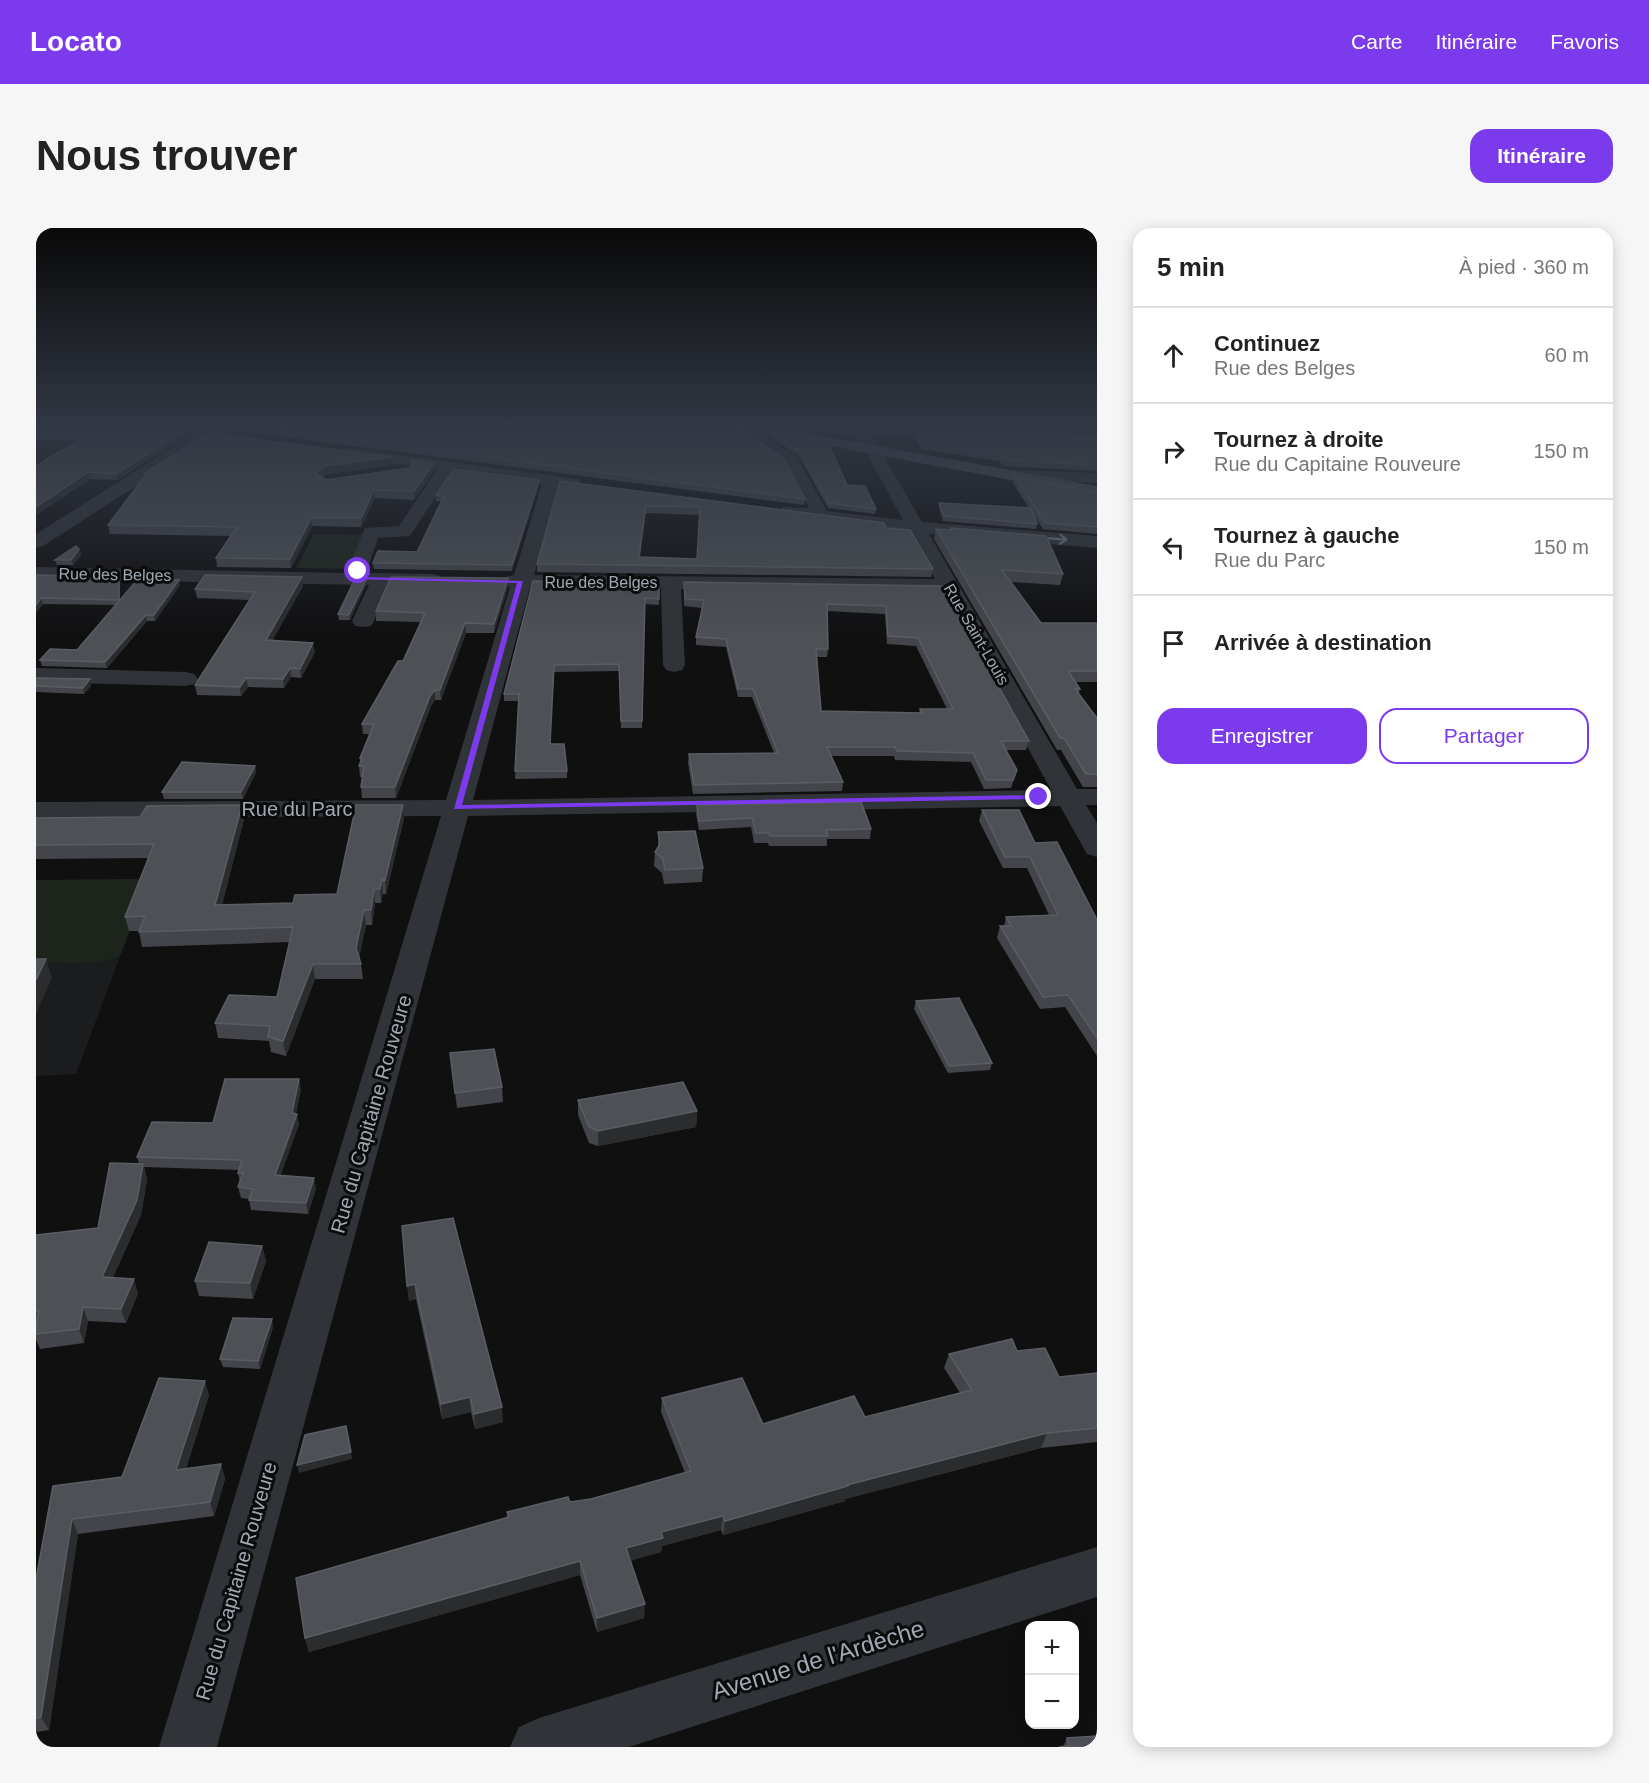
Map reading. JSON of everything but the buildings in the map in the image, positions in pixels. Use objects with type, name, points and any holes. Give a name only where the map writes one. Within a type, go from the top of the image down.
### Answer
[{"type":"street","points":[[36,542],[115,492]]},
{"type":"street","points":[[354,578],[371,532],[404,532],[431,492]]},
{"type":"street","name":"Rue du Capitaine Rouveure","points":[[188,1747],[457,808],[509,581],[563,492]]},
{"type":"street","points":[[808,492],[821,515]]},
{"type":"street","name":"Rue Saint-Louis","points":[[897,492],[1062,782],[1097,848]]},
{"type":"street","points":[[774,509],[916,527],[1097,542]]},
{"type":"street","name":"Rue des Belges","points":[[36,573],[451,580]]},
{"type":"street","points":[[363,621],[382,579]]},
{"type":"street","name":"Rue des Belges","points":[[509,581],[949,585]]},
{"type":"street","points":[[671,582],[674,665]]},
{"type":"street","points":[[36,675],[186,679]]},
{"type":"street","name":"Rue du Parc","points":[[36,810],[457,808],[1097,797]]},
{"type":"street","name":"Avenue de l'Ardèche","points":[[539,1747],[1097,1572]]},
{"type":"shaded area","points":[[314,534],[363,535],[348,569],[296,568]]},
{"type":"shaded area","points":[[149,879],[76,1074],[36,1076],[36,880]]},
{"type":"shaded area","points":[[149,879],[121,954],[104,961],[36,963],[36,880]]},
{"type":"route","points":[[358,571],[354,578],[520,581],[457,808],[1039,797]]}]
